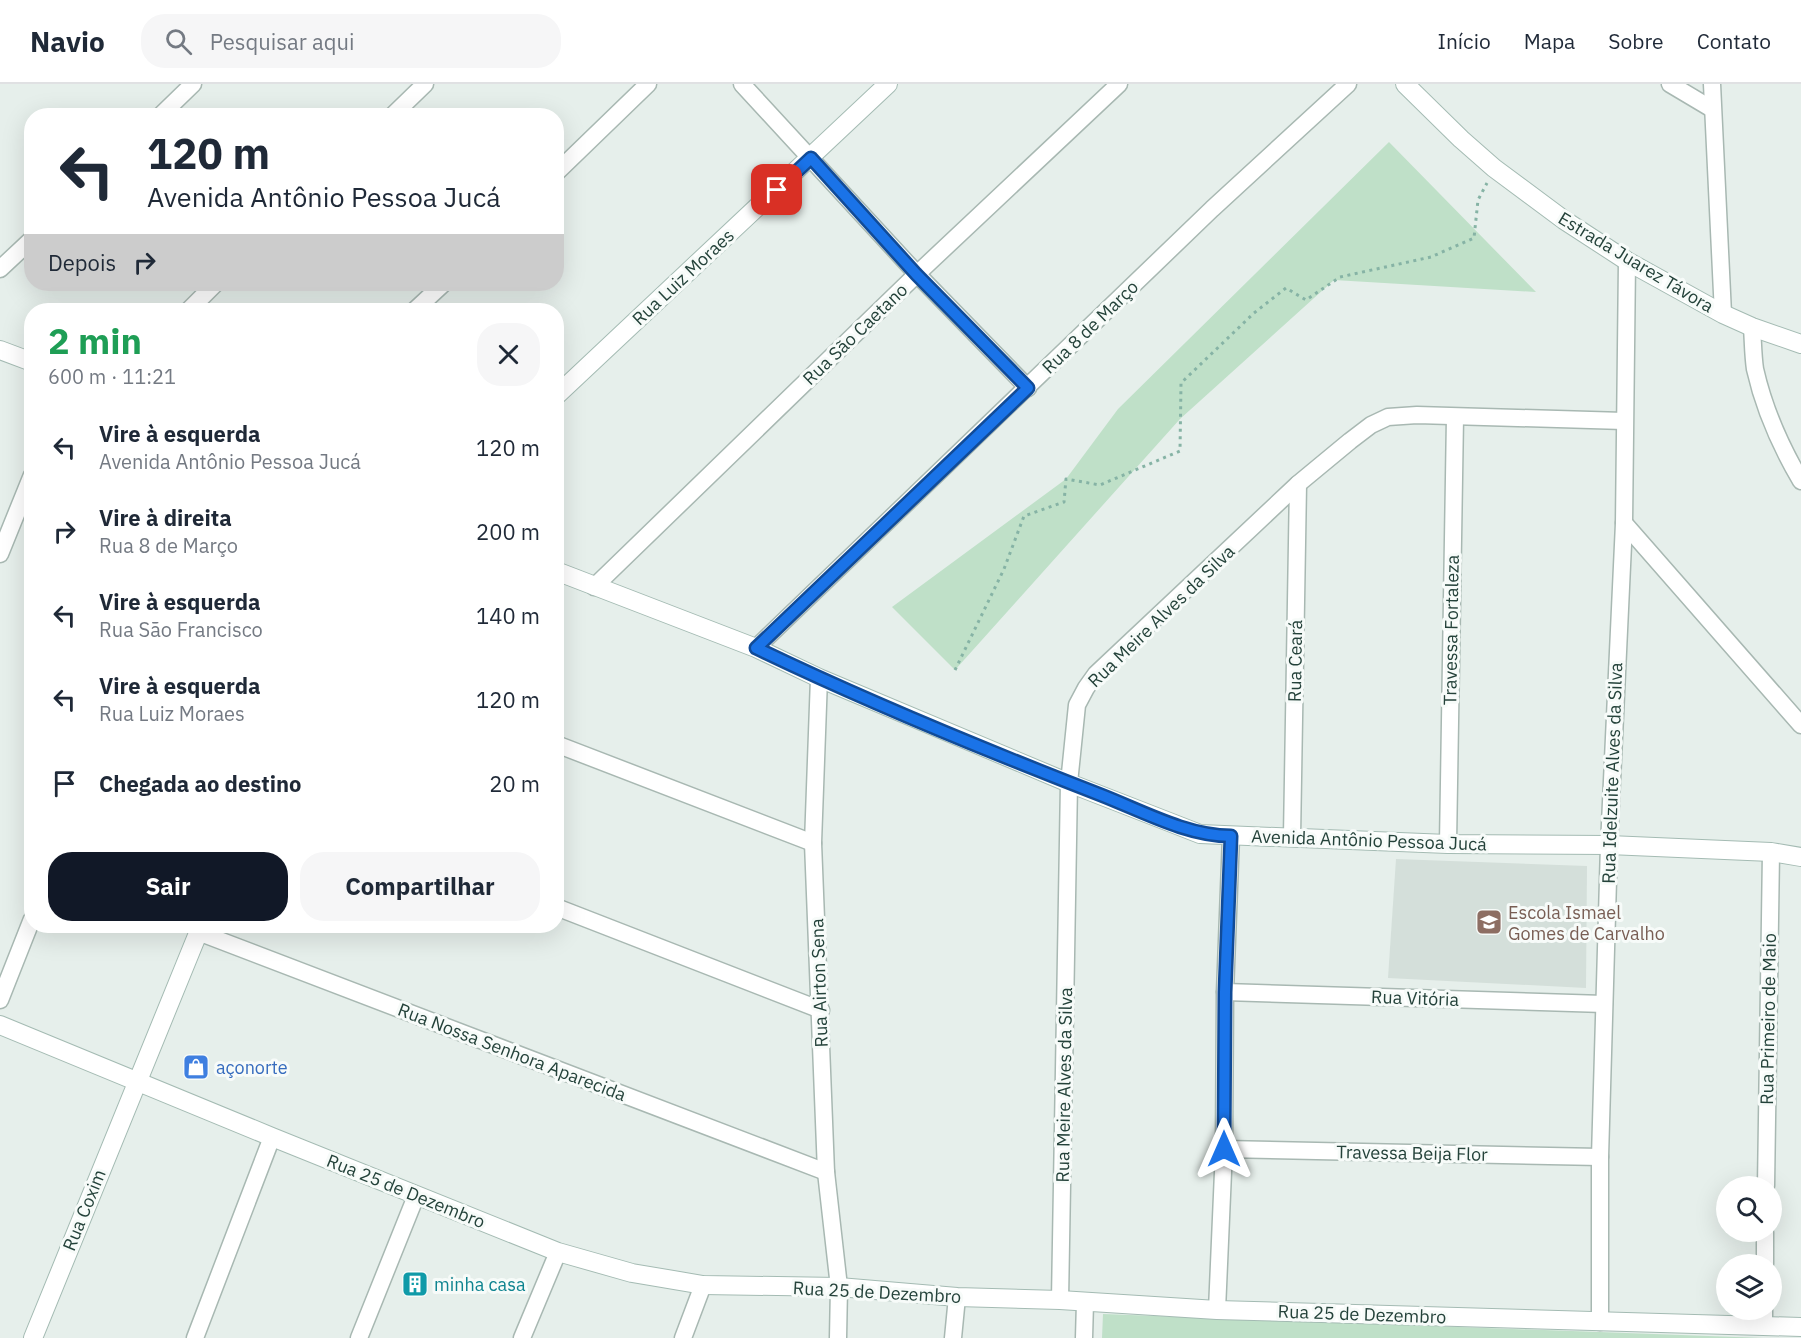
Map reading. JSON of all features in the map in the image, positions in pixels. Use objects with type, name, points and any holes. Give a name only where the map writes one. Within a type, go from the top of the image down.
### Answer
[{"type":"street","points":[[168,108],[193,84]]},
{"type":"street","points":[[400,108],[425,84]]},
{"type":"street","points":[[564,165],[648,84]]},
{"type":"street","points":[[742,84],[916,274],[1028,388]]},
{"type":"street","name":"Rua Luiz Moraes","points":[[564,389],[888,84]]},
{"type":"street","name":"Rua São Caetano","points":[[594,587],[916,274],[1119,84]]},
{"type":"street","name":"Rua 8 de Março","points":[[756,648],[1212,209],[1348,84]]},
{"type":"street","name":"Estrada Juarez Távora","points":[[1405,84],[1461,140],[1494,168],[1564,220],[1627,261],[1723,314],[1801,344]]},
{"type":"street","points":[[1670,84],[1712,109]]},
{"type":"street","points":[[1712,84],[1723,314]]},
{"type":"street","points":[[0,269],[24,246]]},
{"type":"street","name":"Rua Idelzuite Alves da Silva","points":[[1600,1322],[1600,1157],[1609,845],[1623,523],[1627,261]]},
{"type":"street","points":[[196,303],[208,291]]},
{"type":"street","points":[[423,303],[435,291]]},
{"type":"street","points":[[1752,327],[1755,368],[1766,403],[1782,449],[1801,481]]},
{"type":"street","points":[[0,350],[24,359]]},
{"type":"street","name":"Rua Meire Alves da Silva","points":[[1060,1300],[1069,783],[1077,705],[1086,688],[1096,674],[1298,484],[1371,425],[1388,417],[1417,415],[1624,421]]},
{"type":"street","name":"Travessa Fortaleza","points":[[1448,844],[1455,417]]},
{"type":"street","name":"Rua Ceará","points":[[1292,837],[1298,484]]},
{"type":"street","points":[[0,554],[24,495]]},
{"type":"street","points":[[1623,523],[1801,725]]},
{"type":"street","name":"Avenida Antônio Pessoa Jucá","points":[[564,574],[756,648],[819,678],[1069,783],[1200,834],[1448,844],[1609,845],[1771,852],[1801,857]]},
{"type":"street","name":"Rua Airton Sena","points":[[819,678],[813,843],[826,1172],[839,1287],[838,1338]]},
{"type":"street","points":[[564,747],[813,843]]},
{"type":"street","points":[[1217,1310],[1224,1149],[1225,992],[1231,836]]},
{"type":"street","name":"Rua Primeiro de Maio","points":[[1766,1176],[1771,852]]},
{"type":"street","points":[[564,910],[821,1010]]},
{"type":"street","points":[[0,1000],[26,933]]},
{"type":"street","points":[[136,1082],[198,933]]},
{"type":"street","name":"Rua Nossa Senhora Aparecida","points":[[210,933],[826,1172]]},
{"type":"street","name":"Rua Vitória","points":[[1225,992],[1604,1004]]},
{"type":"street","name":"Rua 25 de Dezembro","points":[[0,1025],[558,1252],[632,1273],[703,1285],[839,1287],[957,1297],[1060,1300],[1217,1310],[1600,1322],[1716,1319]]},
{"type":"street","name":"Rua Coxim","points":[[33,1338],[136,1082]]},
{"type":"street","points":[[195,1338],[272,1137]]},
{"type":"street","name":"Travessa Beija Flor","points":[[1224,1149],[1600,1157]]},
{"type":"street","points":[[359,1338],[416,1196]]},
{"type":"street","points":[[522,1338],[558,1252]]},
{"type":"street","points":[[683,1338],[703,1285]]},
{"type":"street","points":[[953,1338],[957,1297]]},
{"type":"street","points":[[1084,1338],[1085,1302]]},
{"type":"street","name":"Rua 25 de Dezembro","points":[[1772,1320],[1801,1327]]},
{"type":"path","points":[[955,670],[1004,569],[1024,516],[1064,502],[1066,479],[1100,485],[1180,451],[1181,383],[1254,313],[1286,288],[1306,300],[1340,277],[1431,257],[1474,238],[1478,200],[1494,168]]},
{"type":"shaded area","name":"Escola Ismael Gomes de Carvalho","points":[[1396,859],[1587,866],[1586,988],[1388,978]]},
{"type":"green space","points":[[1389,142],[1536,292],[1334,280],[1180,419],[955,670],[892,607],[1066,479],[1118,409]]},
{"type":"green space","points":[[1103,1314],[1763,1338],[1102,1338]]},
{"type":"place","name":"Escola Ismael Gomes de Carvalho","points":[[1489,922]]},
{"type":"place","name":"açonorte","points":[[196,1067]]},
{"type":"place","name":"minha casa","points":[[415,1284]]},
{"type":"route","points":[[777,190],[811,158],[916,274],[1028,388],[756,648],[819,678],[1069,783],[1200,834],[1231,836],[1225,992],[1224,1149]]}]
